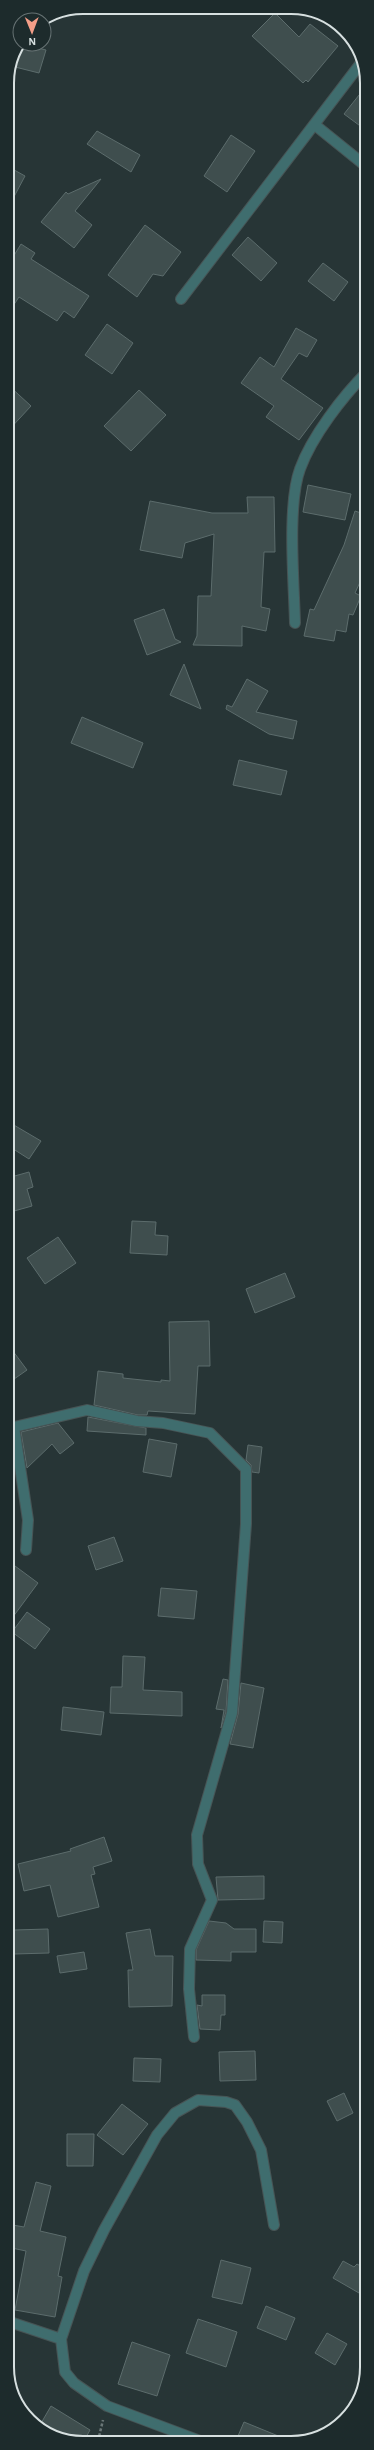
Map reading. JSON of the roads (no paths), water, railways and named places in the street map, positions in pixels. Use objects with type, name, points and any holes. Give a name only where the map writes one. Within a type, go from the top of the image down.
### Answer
[{"type":"street","points":[[181,299],[316,125],[358,68]]},
{"type":"street","points":[[316,125],[360,161]]},
{"type":"street","points":[[295,623],[293,504],[300,469],[318,435],[352,387],[360,379]]},
{"type":"street","points":[[14,1426],[87,1410],[137,1421],[163,1423],[210,1432],[246,1469],[245,1531],[232,1713],[198,1835],[198,1864],[212,1900],[190,1949],[189,1989],[194,2037]]},
{"type":"street","points":[[14,1443],[28,1520],[26,1550]]},
{"type":"street","points":[[187,2436],[107,2406],[74,2383],[65,2372],[61,2339],[84,2271],[104,2230],[156,2135],[175,2113],[198,2100],[226,2102],[235,2105],[247,2122],[261,2150],[274,2225]]},
{"type":"street","points":[[14,2323],[61,2339]]}]
